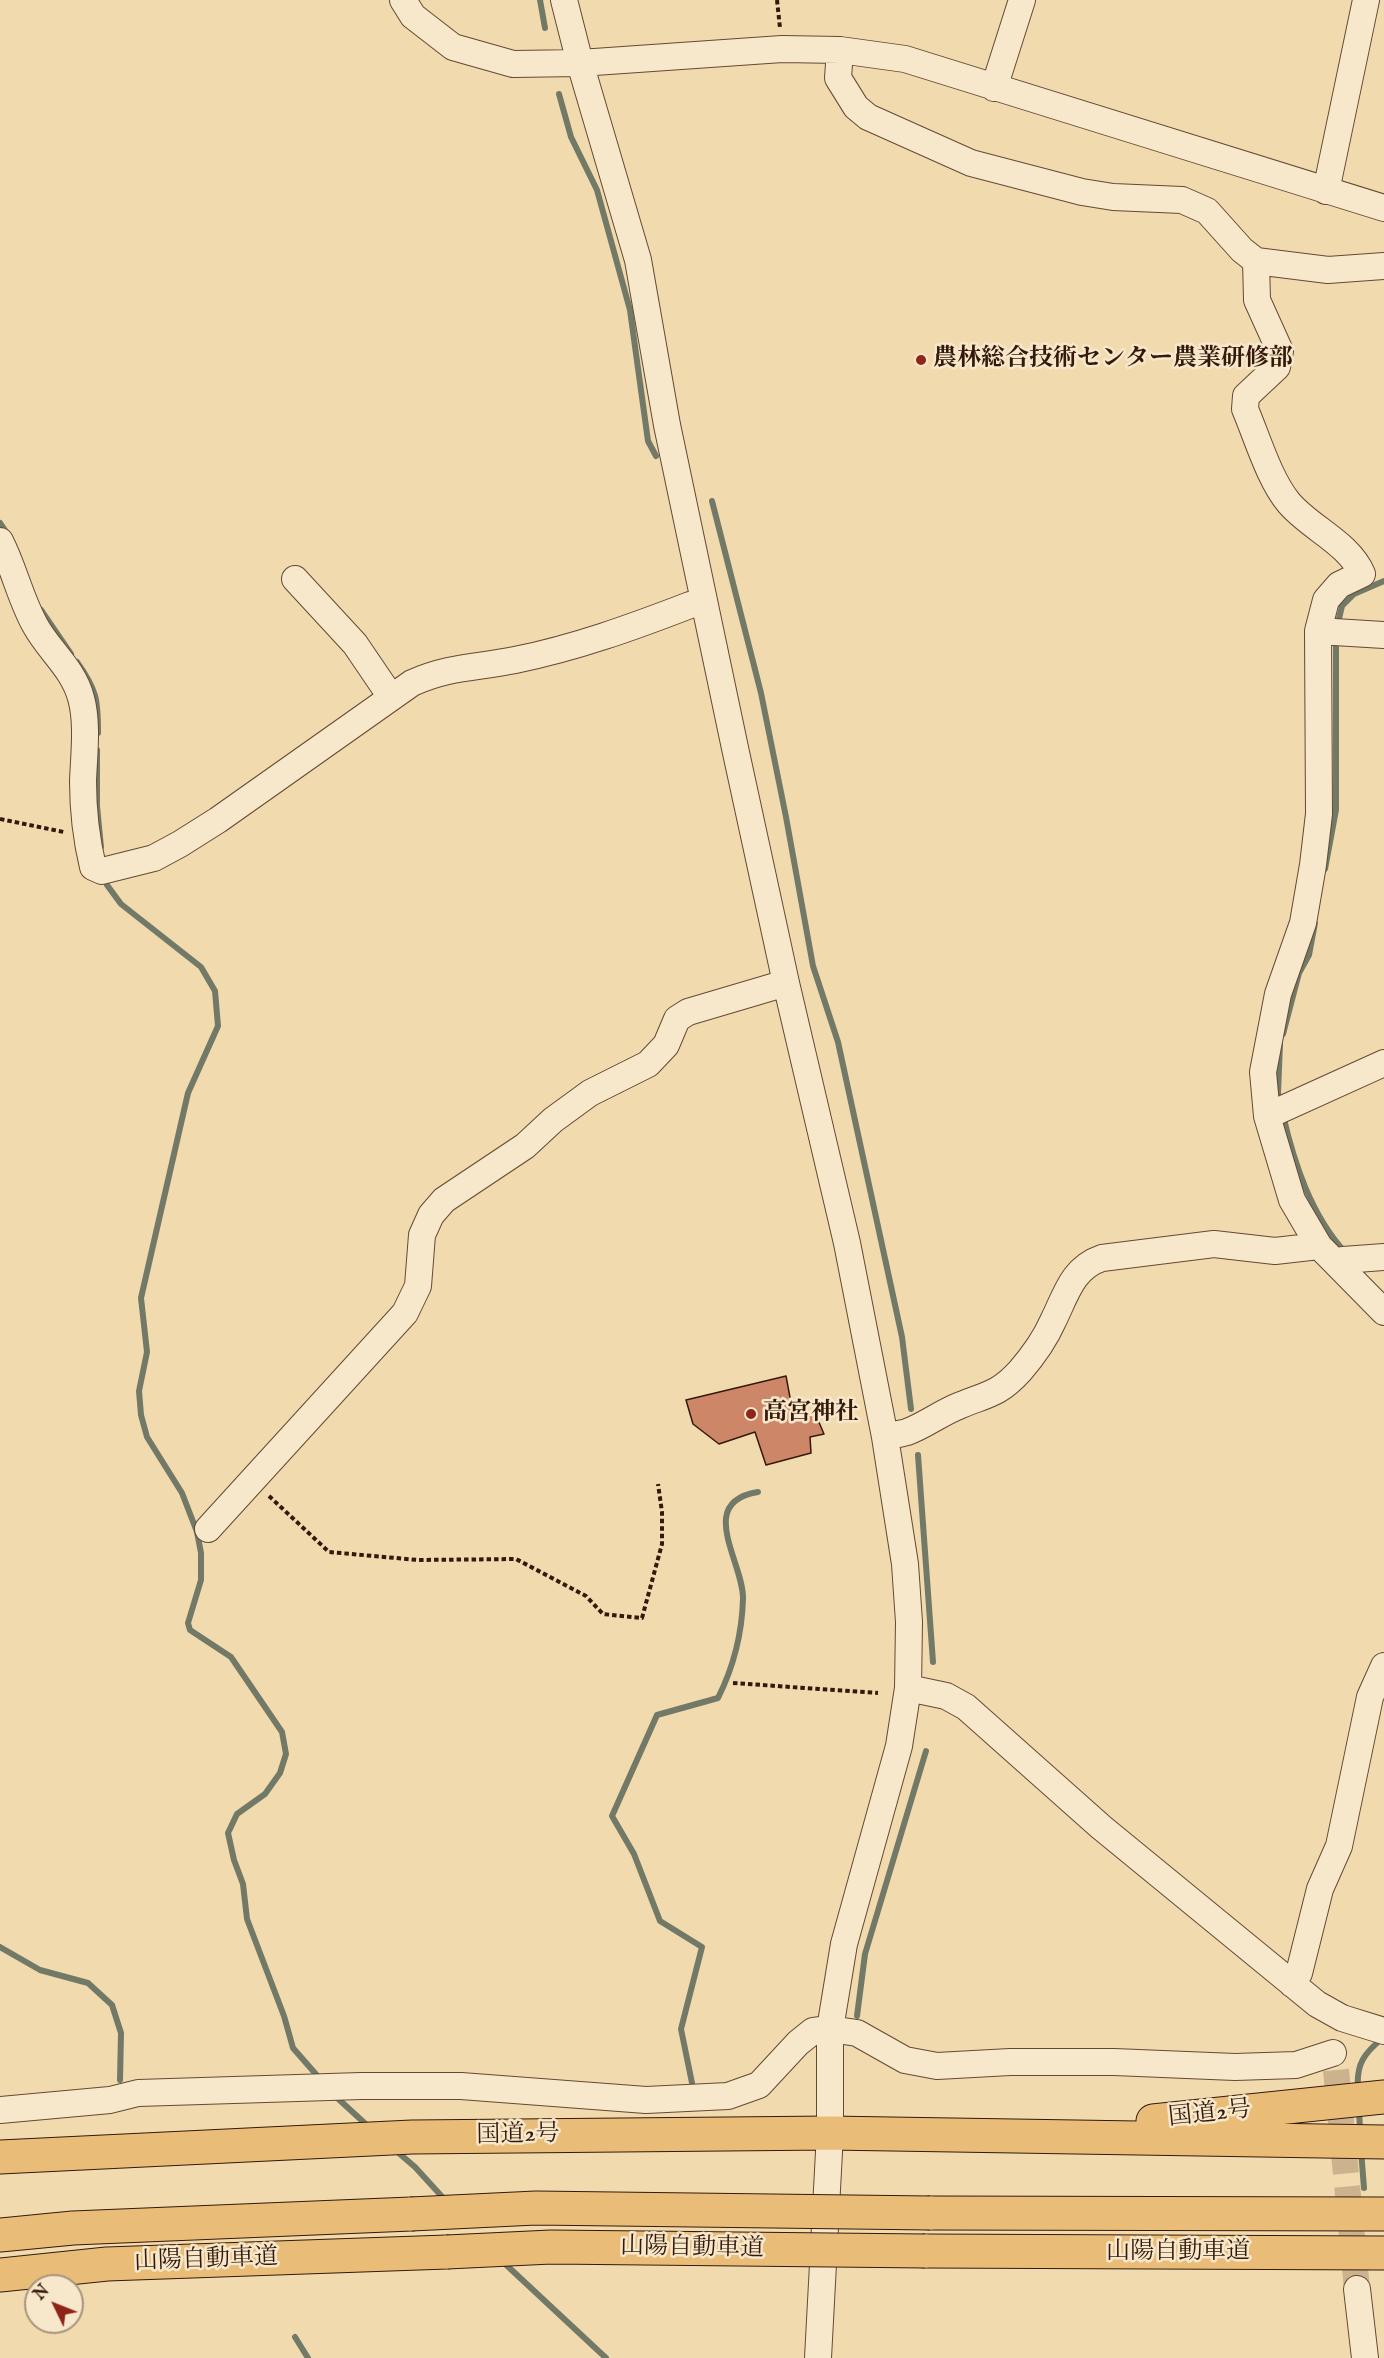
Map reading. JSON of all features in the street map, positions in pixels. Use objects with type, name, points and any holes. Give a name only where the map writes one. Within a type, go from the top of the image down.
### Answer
[{"type":"highway","name":"国道2号","points":[[1036,2135],[1384,2097]]},
{"type":"highway","name":"国道2号","points":[[0,2157],[412,2137],[830,2133],[1384,2142]]},
{"type":"highway","name":"山陽自動車道","points":[[0,2235],[73,2228],[536,2208],[930,2213],[1384,2214]]},
{"type":"highway","name":"山陽自動車道","points":[[0,2275],[107,2264],[551,2247],[1384,2253]]},
{"type":"street","points":[[403,0],[413,16],[453,47],[513,64],[580,63],[782,49],[840,50],[905,59],[1384,208]]},
{"type":"street","points":[[564,0],[580,63],[638,260],[667,425],[704,602],[786,983],[847,1243],[885,1437],[905,1564],[909,1622],[908,1688],[898,1746],[844,1944],[830,2029],[830,2133],[818,2358]]},
{"type":"street","points":[[994,88],[1022,0]]},
{"type":"street","points":[[1326,191],[1366,0]]},
{"type":"street","points":[[840,50],[838,78],[856,107],[868,117],[931,147],[982,166],[1082,192],[1113,198],[1182,200],[1207,211],[1242,250],[1256,261],[1328,270],[1384,266]]},
{"type":"street","points":[[1256,261],[1257,300],[1280,351],[1277,367],[1246,396],[1245,409],[1277,485],[1287,501],[1303,518],[1348,553],[1362,574],[1339,585],[1326,600],[1318,631],[1319,814],[1303,922],[1278,994],[1263,1072],[1267,1116],[1292,1200],[1319,1246],[1384,1312]]},
{"type":"street","points":[[0,541],[11,562],[25,606],[36,627],[72,674],[82,699],[86,837],[93,867],[102,872],[154,858],[218,820],[391,697],[412,683],[432,674],[455,668],[515,660],[608,636],[690,604],[704,602]]},
{"type":"street","points":[[295,579],[355,644],[391,697]]},
{"type":"street","points":[[1318,631],[1384,634]]},
{"type":"street","points":[[208,1529],[405,1312],[418,1286],[422,1235],[431,1215],[444,1200],[525,1146],[553,1120],[590,1093],[648,1065],[666,1045],[677,1019],[688,1012],[786,983]]},
{"type":"street","points":[[1267,1116],[1384,1063]]},
{"type":"street","points":[[885,1437],[908,1431],[961,1405],[980,1400],[998,1391],[1020,1371],[1035,1352],[1053,1322],[1068,1287],[1087,1263],[1102,1258],[1214,1244],[1275,1251],[1319,1246]]},
{"type":"street","points":[[1338,1265],[1343,1260],[1384,1257]]},
{"type":"street","points":[[1292,1984],[1299,1973],[1320,1888],[1339,1846],[1370,1697],[1384,1666]]},
{"type":"street","points":[[908,1688],[946,1696],[966,1707],[1101,1827],[1317,2004],[1342,2018],[1381,2030]]},
{"type":"street","points":[[0,2110],[110,2100],[138,2093],[361,2086],[461,2086],[646,2100],[728,2096],[759,2085],[798,2043],[813,2031],[830,2029],[857,2032],[905,2060],[937,2066],[1011,2062],[1114,2062],[1235,2067],[1296,2065],[1335,2062],[1342,2018]]},
{"type":"street","points":[[1357,2289],[1365,2358]]},
{"type":"path","points":[[0,819],[86,837]]},
{"type":"path","points":[[253,1481],[329,1552],[418,1560],[516,1558],[586,1596],[603,1614],[642,1618],[662,1544],[662,1512],[658,1484]]},
{"type":"path","points":[[733,1683],[878,1693]]},
{"type":"building","points":[[786,1376],[794,1419],[815,1413],[824,1434],[810,1437],[811,1453],[766,1465],[755,1432],[719,1444],[693,1424],[686,1400]]},
{"type":"waterway","points":[[540,0],[545,28]]},
{"type":"waterway","points":[[559,94],[571,137],[597,190],[630,310],[648,441],[656,456]]},
{"type":"waterway","points":[[712,501],[761,693],[813,966],[838,1042],[902,1337],[911,1409]]},
{"type":"waterway","points":[[0,523],[8,535]]},
{"type":"waterway","points":[[1337,627],[1342,606],[1354,594],[1384,581]]},
{"type":"waterway","points":[[41,610],[71,654]]},
{"type":"waterway","points":[[1325,869],[1336,810],[1336,637]]},
{"type":"waterway","points":[[77,662],[89,680],[95,696],[98,733]]},
{"type":"waterway","points":[[97,750],[97,806],[101,847]]},
{"type":"waterway","points":[[107,885],[121,904],[201,967],[215,991],[218,1026],[188,1093],[141,1298],[147,1352],[139,1391],[141,1415],[147,1437],[182,1493],[197,1532],[201,1553],[201,1580],[188,1623],[190,1630],[231,1657],[282,1732],[286,1754],[280,1773],[265,1794],[237,1814],[228,1833],[234,1860],[243,1884],[247,1919],[284,2016],[293,2048],[321,2080]]},
{"type":"waterway","points":[[1283,1034],[1299,973],[1309,955],[1315,923]]},
{"type":"waterway","points":[[1280,1044],[1278,1093],[1280,1102]]},
{"type":"waterway","points":[[1283,1115],[1305,1188],[1323,1222],[1345,1252]]},
{"type":"waterway","points":[[918,1455],[933,1662]]},
{"type":"waterway","points":[[692,2083],[681,2029],[702,1947],[660,1921],[634,1854],[612,1816],[657,1715],[718,1698],[723,1687],[739,1637],[743,1599],[727,1536],[726,1521],[729,1508],[739,1498],[758,1492]]},
{"type":"waterway","points":[[857,2016],[865,1954],[926,1751]]},
{"type":"waterway","points":[[0,1947],[40,1970],[88,1983],[112,2005],[121,2033],[120,2080]]},
{"type":"waterway","points":[[1358,2089],[1360,2066],[1366,2054],[1384,2037]]},
{"type":"waterway","points":[[334,2095],[370,2128]]},
{"type":"waterway","points":[[1359,2108],[1360,2131]]},
{"type":"waterway","points":[[394,2149],[415,2167],[446,2201]]},
{"type":"waterway","points":[[1361,2150],[1364,2188]]},
{"type":"waterway","points":[[502,2261],[606,2358]]},
{"type":"waterway","points":[[295,2337],[308,2358]]},
{"type":"tunnel","points":[[1336,2070],[1357,2289]]},
{"type":"place","name":"農林総合技術センター農業研修部","points":[[921,360]]},
{"type":"place","name":"高宮神社","points":[[751,1414]]}]
